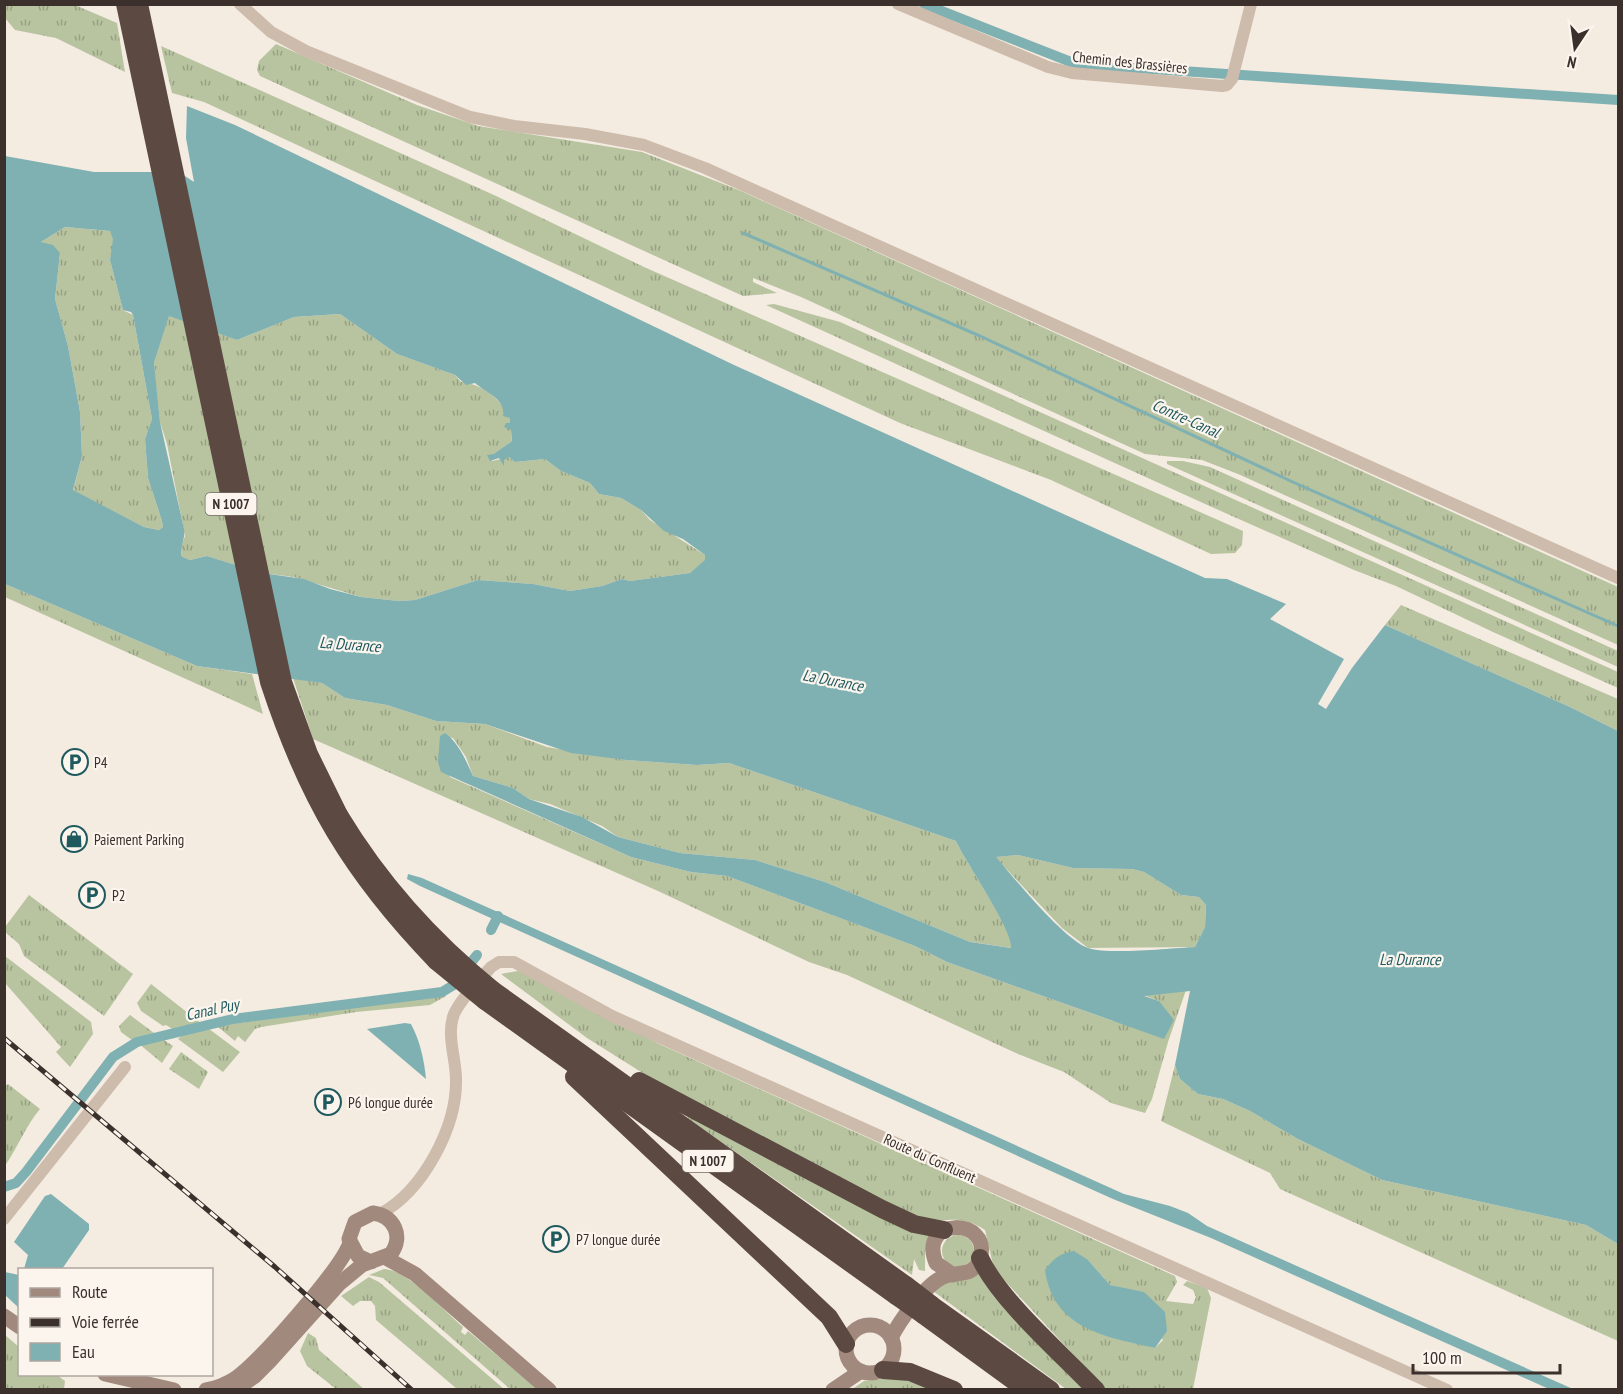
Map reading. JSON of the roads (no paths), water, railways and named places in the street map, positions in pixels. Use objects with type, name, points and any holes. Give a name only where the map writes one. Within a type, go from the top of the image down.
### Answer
[{"type":"highway","name":"N 1007","points":[[125,4],[269,682],[301,770],[322,813],[371,888],[436,961],[584,1054],[901,1291]]},
{"type":"highway","name":"N 1007","points":[[139,4],[276,652],[294,715],[322,784],[358,847],[416,921],[521,1026],[928,1310],[1051,1389]]},
{"type":"highway","points":[[521,1026],[829,1317],[847,1350]]},
{"type":"highway","points":[[584,1054],[624,1071],[685,1107],[882,1209],[914,1224],[944,1230]]},
{"type":"highway","points":[[980,1258],[993,1281],[1008,1298],[1096,1389]]},
{"type":"highway","name":"N 1007","points":[[928,1310],[1026,1389]]},
{"type":"highway","points":[[883,1370],[910,1372],[954,1389]]},
{"type":"street","points":[[240,4],[271,32],[306,51],[470,117],[514,126],[585,134],[644,145],[705,168],[1618,578]]},
{"type":"street","name":"Chemin des Brassières","points":[[898,4],[1048,67],[1072,73],[1231,78],[1251,4]]},
{"type":"street","name":"Route du Confluent","points":[[401,1200],[434,1155],[450,1119],[456,1076],[451,1034],[454,1015],[491,966],[499,962],[520,964],[612,1016],[1447,1389]]},
{"type":"street","points":[[4,1220],[124,1067]]},
{"type":"street","points":[[380,1214],[401,1200]]},
{"type":"street","points":[[235,1389],[255,1376],[269,1362],[339,1284],[362,1265],[379,1260],[397,1237],[396,1218],[401,1200]]},
{"type":"street","points":[[415,1274],[387,1218],[380,1214],[366,1214],[355,1222],[349,1234],[350,1244],[358,1256],[379,1260],[415,1274],[549,1389]]},
{"type":"street","points":[[891,1338],[898,1324],[930,1287],[942,1277],[953,1275],[972,1270],[980,1258],[979,1242],[968,1229],[952,1227],[944,1230],[934,1241],[936,1263],[953,1275]]},
{"type":"street","points":[[206,1389],[231,1381],[266,1349],[336,1267],[350,1244]]},
{"type":"street","points":[[835,1388],[855,1331],[861,1327],[877,1326],[900,1310],[936,1263]]},
{"type":"street","points":[[4,1316],[18,1326]]},
{"type":"street","points":[[835,1388],[861,1371],[872,1373],[883,1370],[892,1359],[894,1345],[891,1338],[877,1326]]},
{"type":"street","points":[[847,1350],[861,1371]]},
{"type":"street","points":[[114,1376],[174,1389]]},
{"type":"water","name":"La Durance","points":[[187,106],[235,125],[734,365],[1205,578],[1227,579],[1286,604],[1270,619],[1344,659],[1318,704],[1326,709],[1352,668],[1385,625],[1570,707],[1618,731],[1618,1244],[1586,1225],[1382,1180],[1298,1139],[1250,1111],[1223,1099],[1198,1094],[1180,1079],[1175,1065],[1190,991],[1144,996],[1159,1001],[1174,1020],[1164,1039],[947,962],[915,946],[727,876],[691,872],[631,857],[441,772],[438,762],[440,736],[445,733],[454,742],[473,776],[513,788],[529,799],[582,817],[618,837],[680,853],[755,860],[825,882],[970,942],[1011,948],[1010,940],[998,913],[956,841],[729,763],[697,765],[571,753],[485,724],[436,721],[387,705],[345,698],[322,683],[197,666],[5,584],[5,156],[94,172],[168,172],[182,174],[194,182],[186,138]],"holes":[[[65,227],[110,231],[113,239],[110,260],[123,310],[133,315],[152,419],[145,439],[148,478],[163,527],[159,530],[144,527],[73,490],[82,456],[80,412],[68,346],[55,299],[60,253],[53,245],[41,242]],[[340,314],[397,354],[455,375],[466,385],[475,383],[494,397],[501,405],[503,416],[510,418],[510,423],[506,423],[504,427],[511,430],[512,441],[494,454],[487,455],[490,461],[499,458],[504,466],[504,460],[509,457],[515,462],[545,459],[561,471],[590,483],[599,494],[621,498],[641,510],[664,531],[683,539],[705,555],[705,560],[690,573],[630,581],[622,579],[602,586],[570,591],[533,584],[478,580],[415,600],[399,601],[361,597],[304,579],[262,573],[207,556],[190,560],[182,557],[184,529],[160,422],[154,363],[169,316],[237,340],[294,317]],[[1018,855],[1073,868],[1132,869],[1144,872],[1181,895],[1199,897],[1206,905],[1205,927],[1195,947],[1125,951],[1088,948],[1078,943],[1053,921],[996,857]]]},
{"type":"water","points":[[408,874],[422,878],[1124,1194],[1188,1213],[1207,1226],[1573,1389],[1549,1389],[1211,1238],[1113,1199],[420,886],[407,879]]},
{"type":"water","points":[[411,1024],[417,1037],[426,1079],[367,1029]]},
{"type":"water","points":[[51,1194],[89,1224],[89,1230],[63,1268],[24,1268],[28,1255],[14,1242],[45,1196]]},
{"type":"water","points":[[1074,1251],[1088,1260],[1110,1285],[1144,1292],[1165,1312],[1167,1331],[1155,1348],[1101,1334],[1085,1327],[1070,1318],[1059,1306],[1050,1290],[1045,1270],[1057,1257]]},
{"type":"water","points":[[5,1272],[18,1275],[18,1307],[5,1295]]},
{"type":"waterway","points":[[924,4],[1076,64],[1618,100]]},
{"type":"waterway","points":[[933,4],[935,9]]},
{"type":"waterway","name":"Contre-Canal","points":[[743,233],[980,336],[1295,483],[1618,626]]},
{"type":"waterway","name":"Canal Puy","points":[[491,930],[498,916]]},
{"type":"waterway","name":"Canal Puy","points":[[4,1187],[16,1183],[26,1172],[113,1057],[137,1042],[233,1019],[442,992],[452,986],[477,955]]},
{"type":"railway","points":[[4,1038],[275,1267],[412,1390]]},
{"type":"place","name":"P4","points":[[75,762]]},
{"type":"place","name":"Paiement Parking","points":[[74,839]]},
{"type":"place","name":"P2","points":[[92,895]]},
{"type":"place","name":"P6 longue durée","points":[[328,1102]]},
{"type":"place","name":"P7 longue durée","points":[[556,1239]]}]
